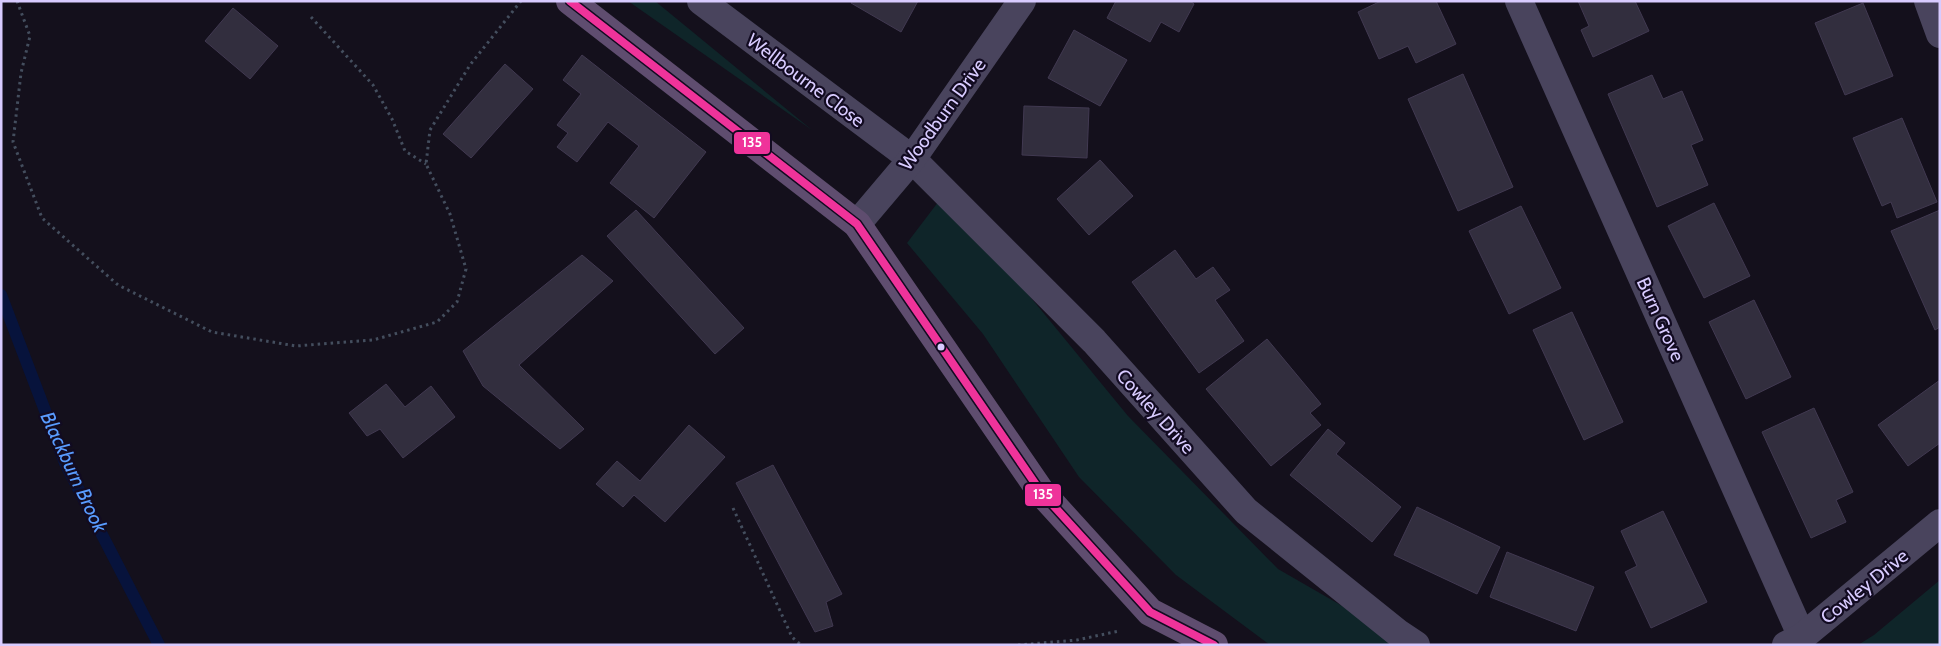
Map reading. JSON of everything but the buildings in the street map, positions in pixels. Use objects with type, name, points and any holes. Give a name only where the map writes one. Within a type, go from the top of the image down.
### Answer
[{"type":"main road","points":[[570,1],[857,224],[1041,492],[1150,612],[1214,645]]},
{"type":"street","name":"Wellbourne Close","points":[[701,1],[912,159]]},
{"type":"street","name":"Woodburn Drive","points":[[857,224],[912,159],[1022,1]]},
{"type":"street","name":"Burn Grove","points":[[1519,1],[1794,641]]},
{"type":"street","points":[[1928,1],[1940,34]]},
{"type":"street","name":"Cowley Drive","points":[[912,159],[1094,341],[1246,511],[1398,633],[1416,645]]},
{"type":"street","name":"Cowley Drive","points":[[1794,641],[1940,524]]},
{"type":"path","points":[[16,1],[30,36],[21,73],[13,142],[42,218],[118,285],[212,332],[296,346],[373,340],[437,322],[457,302],[466,269],[450,214],[426,164],[430,130],[470,66],[521,1]]},
{"type":"path","points":[[311,17],[373,85],[392,119],[405,151],[426,164]]},
{"type":"path","points":[[733,508],[792,637],[801,645]]},
{"type":"path","points":[[1018,645],[1077,640],[1118,631],[1150,612]]},
{"type":"green space","points":[[628,1],[655,1],[812,130]]},
{"type":"green space","points":[[945,193],[1128,416],[1278,569],[1410,645],[1270,645],[1176,575],[1079,477],[983,334],[907,243]]},
{"type":"green space","points":[[1940,580],[1940,645],[1858,645],[1874,635]]},
{"type":"waterway","name":"Blackburn Brook","points":[[1,295],[65,463],[159,645]]},
{"type":"transit line","name":"135","points":[[570,1],[857,224],[1041,492],[1150,612],[1214,645]]}]
